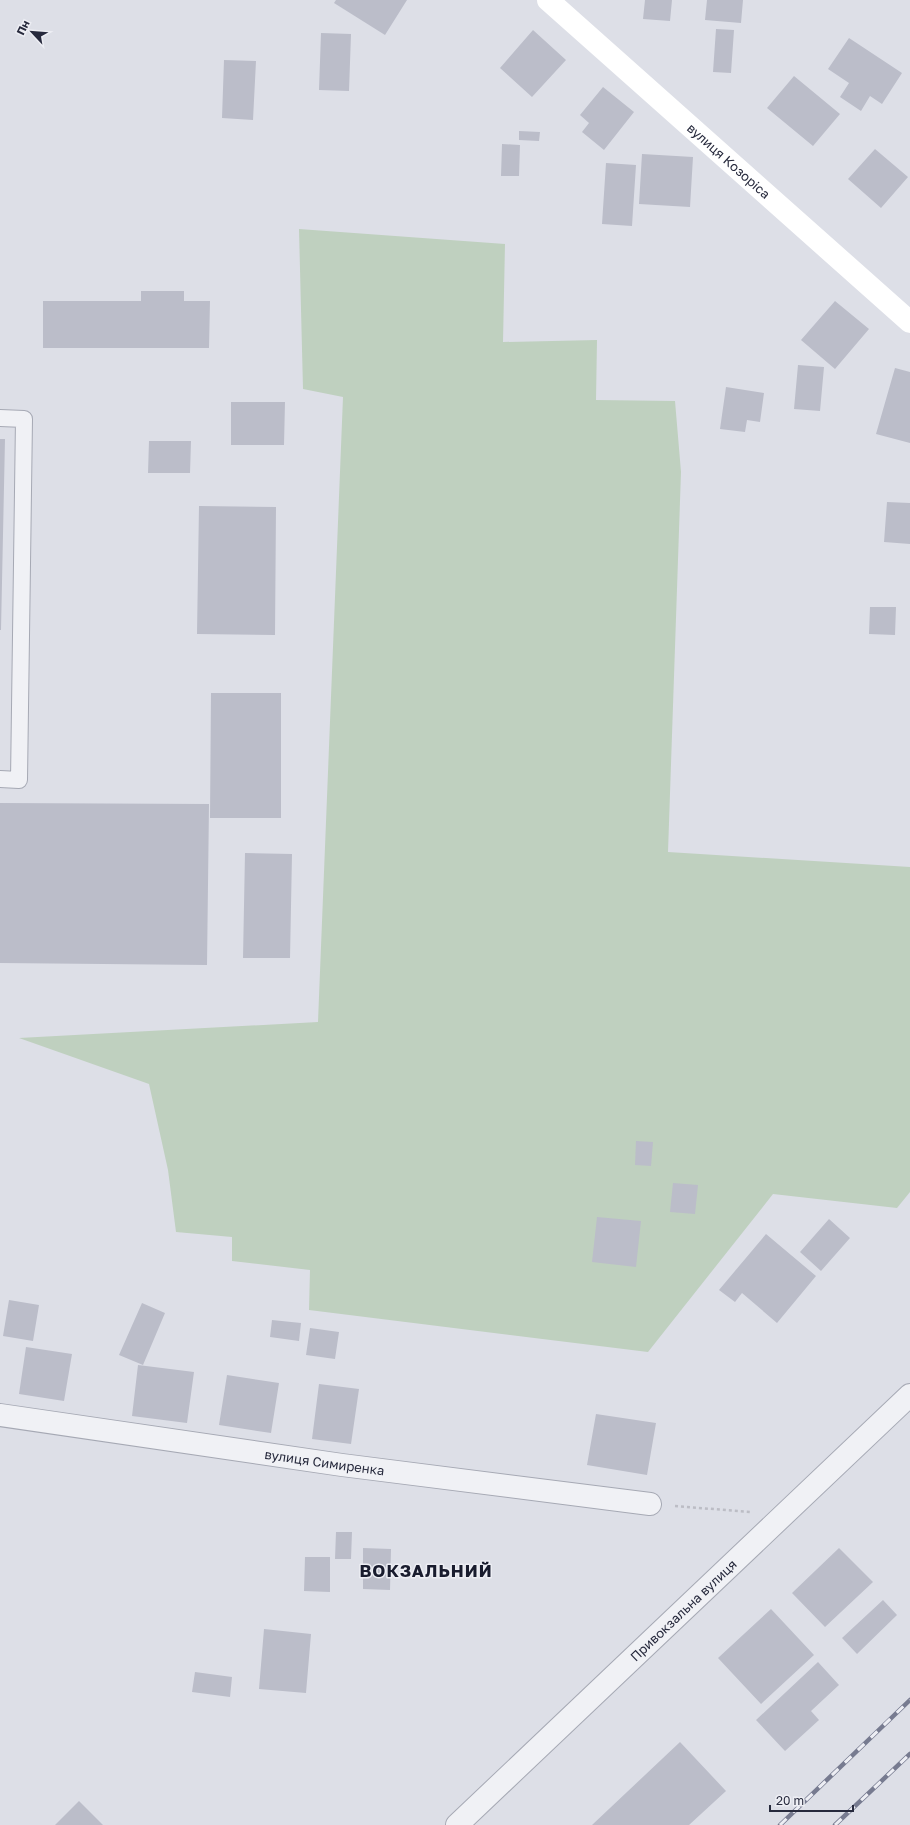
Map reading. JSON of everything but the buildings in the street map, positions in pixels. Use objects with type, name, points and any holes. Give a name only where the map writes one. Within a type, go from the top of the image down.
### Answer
[{"type":"main road","name":"вулиця Козоріса","points":[[548,0],[910,322]]},
{"type":"street","name":"Привокзальна вулиця","points":[[457,1825],[910,1395]]},
{"type":"street","name":"вулиця Симиренка","points":[[0,1415],[342,1465],[650,1504]]},
{"type":"lane","points":[[0,418],[24,419],[19,780],[0,779]]},
{"type":"path","points":[[650,1504],[784,1515]]},
{"type":"green space","points":[[299,229],[505,244],[503,342],[597,340],[596,400],[675,401],[681,472],[668,852],[910,867],[910,1192],[897,1208],[773,1194],[648,1352],[309,1310],[310,1270],[232,1261],[232,1237],[176,1232],[168,1170],[149,1084],[19,1038],[318,1022],[343,397],[303,389]]},
{"type":"railway","points":[[780,1825],[910,1700]]},
{"type":"railway","points":[[835,1825],[910,1754]]},
{"type":"district","name":"ВОКЗАЛЬНИЙ","points":[[426,1570]]}]
